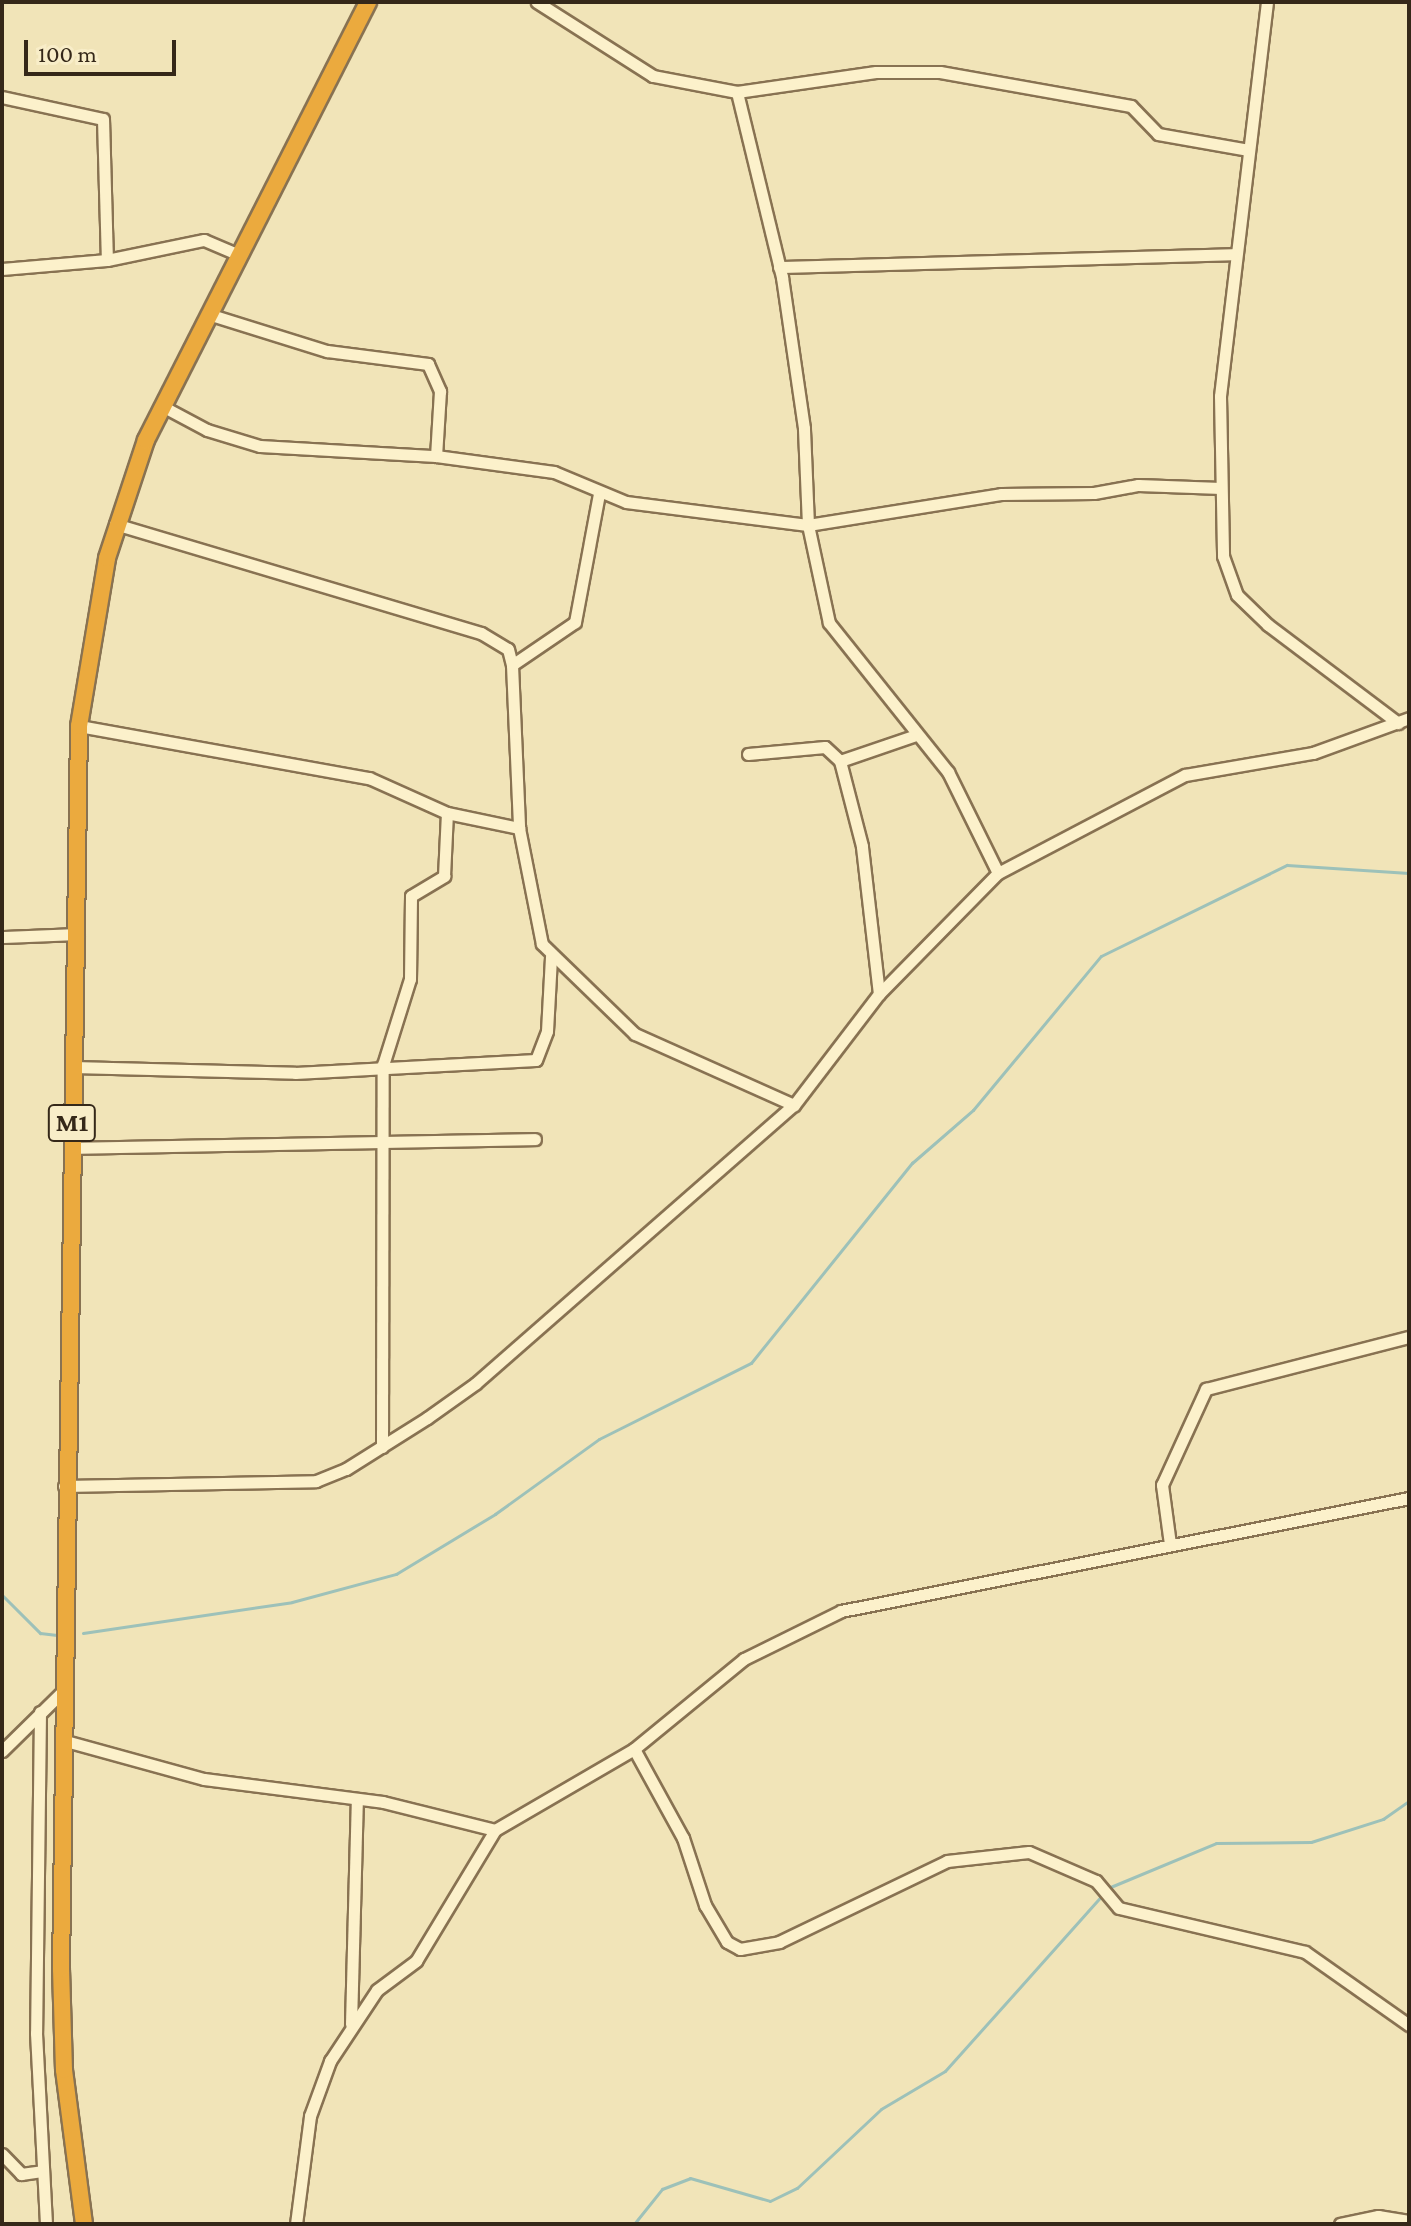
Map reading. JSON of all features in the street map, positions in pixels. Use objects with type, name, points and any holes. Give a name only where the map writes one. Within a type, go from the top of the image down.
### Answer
[{"type":"highway","name":"M1","points":[[335,76],[368,2]]},
{"type":"highway","name":"M1","points":[[84,2224],[62,2042],[64,1486],[78,934],[79,726],[115,524],[162,406],[335,76],[379,2]]},
{"type":"street","points":[[537,2],[653,76],[737,92],[876,72],[940,72],[1131,106],[1158,134],[1249,150]]},
{"type":"street","points":[[1267,2],[1220,396],[1223,556],[1237,595],[1268,625],[1404,720]]},
{"type":"street","points":[[737,92],[779,267],[804,428],[808,525],[829,623],[952,779],[998,873]]},
{"type":"street","points":[[2,97],[103,119],[107,260]]},
{"type":"street","points":[[2,269],[107,260],[204,240],[240,255]]},
{"type":"street","points":[[779,267],[1235,254]]},
{"type":"street","points":[[208,314],[327,351],[428,364],[440,391],[436,456]]},
{"type":"street","points":[[162,406],[207,430],[260,446],[436,456],[554,472],[599,494],[808,525],[1001,494],[1094,493],[1138,485],[1221,488]]},
{"type":"street","points":[[512,665],[575,622],[599,494]]},
{"type":"street","points":[[115,524],[481,633],[508,649],[512,665],[519,828],[537,933],[551,956],[635,1034],[794,1105]]},
{"type":"street","points":[[64,1486],[316,1481],[382,1447],[476,1383],[794,1105],[879,994],[998,873],[1185,775],[1313,753],[1404,720]]},
{"type":"street","points":[[79,726],[369,778],[447,813],[519,828]]},
{"type":"street","points":[[840,761],[916,735]]},
{"type":"street","points":[[748,754],[825,747],[840,761],[862,846],[879,994]]},
{"type":"street","points":[[382,1447],[383,1065],[410,979],[411,896],[444,876],[447,813]]},
{"type":"street","points":[[2,937],[78,934]]},
{"type":"street","points":[[73,1067],[295,1073],[383,1065],[536,1060],[547,1031],[551,956]]},
{"type":"street","points":[[72,1148],[385,1145],[535,1139]]},
{"type":"street","points":[[1170,1544],[1162,1485],[1206,1389],[1409,1337]]},
{"type":"street","points":[[296,2224],[314,2096],[351,2027],[377,1990],[416,1961],[495,1830],[634,1749],[744,1659],[841,1611],[1409,1498]]},
{"type":"street","points":[[2,1751],[63,1691]]},
{"type":"street","points":[[40,1712],[36,2033],[46,2224]]},
{"type":"street","points":[[62,1740],[204,1779],[394,1804],[495,1830]]},
{"type":"street","points":[[634,1749],[688,1851],[705,1905],[727,1942],[740,1949],[779,1942],[933,1866],[1029,1852],[1096,1881],[1119,1908],[1305,1952],[1409,2025]]},
{"type":"street","points":[[351,2027],[357,1801]]},
{"type":"street","points":[[2,2154],[21,2174],[42,2171]]},
{"type":"street","points":[[1340,2224],[1378,2216],[1409,2221]]},
{"type":"waterway","points":[[83,1633],[292,1602],[396,1574],[495,1514],[599,1439],[751,1363],[912,1163],[973,1110],[1101,956],[1287,865],[1409,873]]},
{"type":"waterway","points":[[2,1595],[40,1633],[57,1635]]},
{"type":"waterway","points":[[1108,1888],[1216,1843],[1311,1842],[1383,1819],[1409,1801]]},
{"type":"waterway","points":[[634,2224],[662,2189],[690,2178],[770,2201],[797,2188],[881,2109],[945,2071],[1103,1894]]}]
